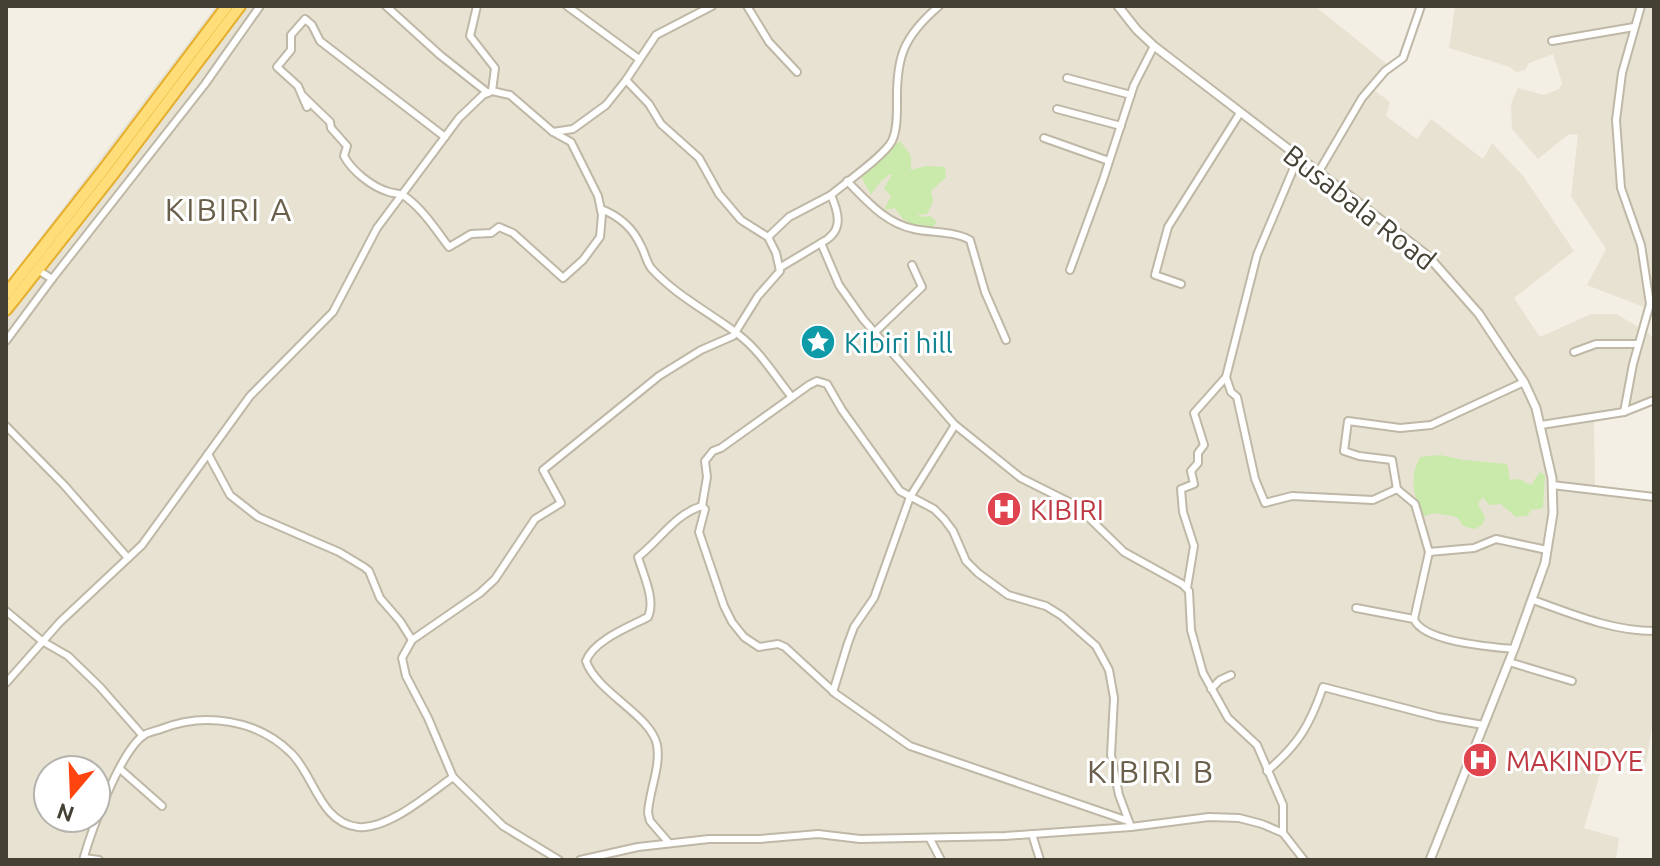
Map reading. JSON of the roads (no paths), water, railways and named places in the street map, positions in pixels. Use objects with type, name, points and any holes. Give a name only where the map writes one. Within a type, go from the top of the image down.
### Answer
[{"type":"highway","points":[[6,294],[227,6]]},
{"type":"highway","points":[[6,310],[240,6]]},
{"type":"street","points":[[6,341],[196,96],[260,6]]},
{"type":"street","points":[[302,95],[330,122],[331,128],[347,146],[344,156],[349,164],[387,192],[404,195],[428,218],[449,247],[471,234],[491,233],[499,227],[513,233],[563,278],[583,260],[600,237],[601,209],[598,196],[571,142],[553,132],[510,95],[490,92],[440,55],[386,6]]},
{"type":"street","points":[[6,683],[42,641],[148,538],[261,384],[333,312],[389,209],[404,195],[459,118],[490,92],[495,68],[470,36],[477,6]]},
{"type":"street","points":[[567,6],[639,59]]},
{"type":"street","points":[[553,132],[573,129],[606,105],[656,35],[712,6]]},
{"type":"street","points":[[747,6],[769,42],[797,72]]},
{"type":"street","points":[[768,237],[789,217],[831,195],[892,140],[902,51],[915,29],[939,6]]},
{"type":"street","name":"Busabala Road","points":[[1118,6],[1154,46],[1428,256],[1479,314],[1524,382],[1541,425],[1552,485],[1553,513],[1547,550],[1533,600],[1430,860]]},
{"type":"street","points":[[1318,173],[1362,98],[1385,71],[1403,58],[1421,6]]},
{"type":"street","points":[[1624,412],[1638,344],[1652,313],[1641,245],[1621,188],[1616,120],[1622,73],[1641,6]]},
{"type":"street","points":[[232,18],[245,27]]},
{"type":"street","points":[[307,107],[298,86],[277,67],[291,50],[291,35],[305,19],[312,25],[320,41],[445,137]]},
{"type":"street","points":[[1552,41],[1634,27]]},
{"type":"street","points":[[1070,270],[1131,95],[1154,46]]},
{"type":"street","points":[[1067,78],[1131,95]]},
{"type":"street","points":[[626,80],[649,104],[661,124],[699,158],[719,194],[735,213],[768,237],[781,267]]},
{"type":"street","points":[[1057,109],[1121,126]]},
{"type":"street","points":[[1181,284],[1155,275],[1166,232],[1240,113]]},
{"type":"street","points":[[571,142],[573,129]]},
{"type":"street","points":[[1044,138],[1109,161]]},
{"type":"street","points":[[1283,833],[1283,805],[1257,745],[1228,718],[1211,689],[1194,647],[1191,597],[1187,588],[1194,546],[1183,512],[1181,489],[1194,484],[1191,471],[1198,463],[1198,453],[1204,445],[1194,413],[1226,377],[1257,255],[1298,158]]},
{"type":"street","points":[[847,181],[879,213],[899,224],[970,240],[985,292],[1006,340]]},
{"type":"street","points":[[559,860],[503,826],[453,777],[406,676],[402,658],[412,640],[495,579],[535,519],[561,503],[543,470],[659,376],[701,350],[737,333],[758,296],[781,267],[833,236],[839,224],[831,195]]},
{"type":"street","points":[[601,209],[612,213],[628,226],[640,242],[648,263],[658,274],[737,333],[791,396]]},
{"type":"street","points":[[821,243],[839,285],[955,425],[1021,478],[1077,506],[1124,552],[1187,588]]},
{"type":"street","points":[[875,332],[922,287],[912,265]]},
{"type":"street","points":[[38,270],[52,279]]},
{"type":"street","points":[[1574,352],[1596,344],[1638,344]]},
{"type":"street","points":[[1226,377],[1231,392],[1237,397],[1255,479],[1265,503],[1292,496],[1373,500],[1397,489]]},
{"type":"street","points":[[817,381],[827,384],[900,491],[934,509],[944,519],[953,531],[966,561],[990,583],[1018,600],[1046,606],[1062,616],[1096,646],[1106,661],[1114,698],[1111,755],[1119,795],[1130,824],[910,746],[833,692],[785,647],[753,644],[732,622],[711,572],[699,532],[705,509],[702,506],[707,477],[705,461],[713,451],[791,396],[817,381]]},
{"type":"street","points":[[1514,649],[1477,645],[1436,636],[1420,629],[1414,619],[1429,552],[1415,504],[1397,489],[1392,460],[1344,451],[1348,421],[1400,428],[1431,425],[1524,382]]},
{"type":"street","points":[[1541,425],[1624,412],[1654,400]]},
{"type":"street","points":[[833,692],[851,635],[874,598],[910,497],[955,425]]},
{"type":"street","points":[[6,426],[64,485],[128,558]]},
{"type":"street","points":[[208,454],[230,495],[258,517],[331,548],[364,567],[384,604],[412,640]]},
{"type":"street","points":[[1552,485],[1654,497]]},
{"type":"street","points":[[669,843],[650,821],[648,813],[657,760],[655,738],[649,727],[591,671],[587,656],[618,632],[648,617],[651,610],[645,575],[638,557],[687,510],[702,506]]},
{"type":"street","points":[[1429,552],[1474,548],[1496,539],[1547,550]]},
{"type":"street","points":[[1533,600],[1596,622],[1654,631]]},
{"type":"street","points":[[1356,608],[1414,619]]},
{"type":"street","points":[[6,611],[79,666],[143,736]]},
{"type":"street","points":[[1509,662],[1572,681]]},
{"type":"street","points":[[1211,689],[1231,675]]},
{"type":"street","points":[[1267,771],[1290,751],[1312,719],[1323,687],[1438,717],[1483,725]]},
{"type":"street","points":[[99,860],[84,859],[88,841],[120,769],[143,736],[172,724],[198,719],[234,722],[284,746],[294,756],[329,812],[355,827],[383,824],[453,777]]},
{"type":"street","points":[[120,769],[162,806]]},
{"type":"street","points":[[580,860],[612,851],[669,843],[818,834],[850,839],[930,839],[1032,834],[1209,817],[1239,818],[1283,833],[1304,860]]},
{"type":"street","points":[[1032,834],[1040,860]]},
{"type":"street","points":[[930,839],[941,860]]},
{"type":"place","name":"Kibiri hill","points":[[818,342]]},
{"type":"place","name":"KIBIRI","points":[[1004,509]]},
{"type":"place","name":"MAKINDYE","points":[[1480,760]]},
{"type":"district","name":"KIBIRI A","points":[[229,209]]},
{"type":"district","name":"KIBIRI B","points":[[1151,771]]}]
